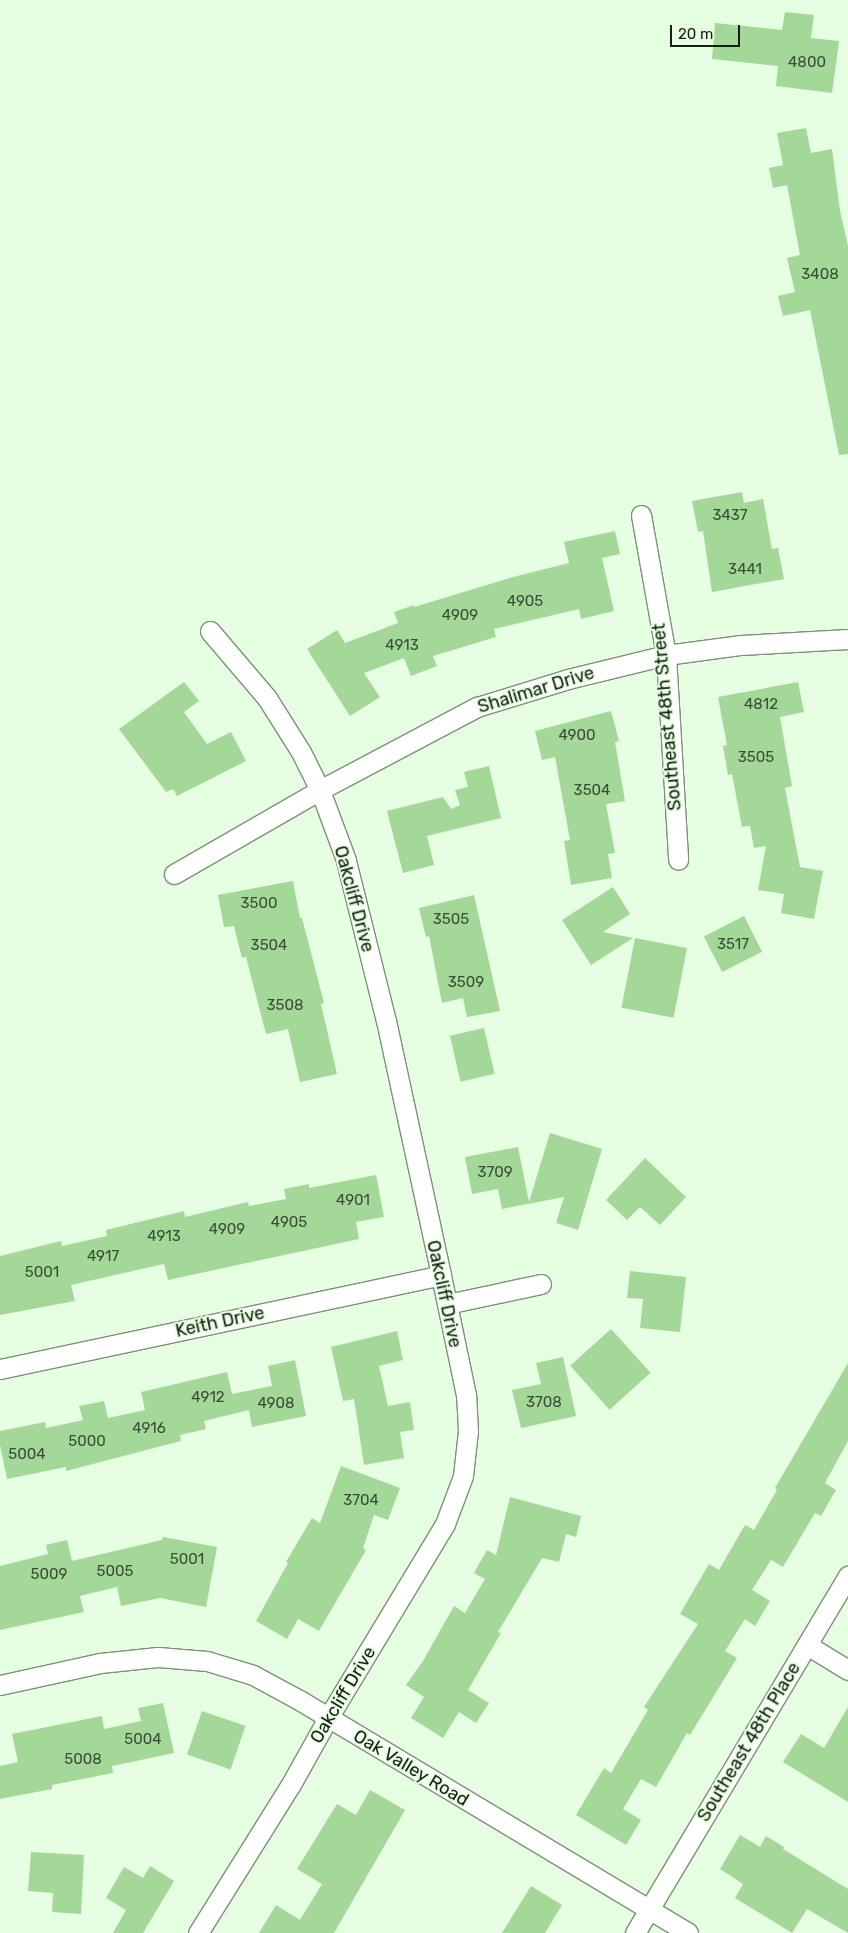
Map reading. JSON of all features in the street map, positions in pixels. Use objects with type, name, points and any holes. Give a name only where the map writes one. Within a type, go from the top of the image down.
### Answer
[{"type":"street","name":"Southeast 48th Street","points":[[642,515],[666,655],[678,860]]},
{"type":"street","name":"Oakcliff Drive","points":[[198,1933],[290,1786],[328,1718],[446,1524],[463,1476],[468,1431],[466,1394],[441,1275],[386,1021],[348,869],[320,790],[301,752],[267,698],[210,631]]},
{"type":"street","name":"Shalimar Drive","points":[[174,874],[320,790],[477,706],[568,679],[666,655],[741,645],[848,639]]},
{"type":"street","name":"Keith Drive","points":[[0,1369],[441,1275]]},
{"type":"street","points":[[447,1304],[541,1284]]},
{"type":"street","name":"Southeast 48th Place","points":[[649,1909],[848,1576]]},
{"type":"street","points":[[807,1645],[848,1670]]},
{"type":"street","name":"Oak Valley Road","points":[[0,1685],[100,1663],[158,1657],[184,1658],[225,1666],[253,1675],[688,1933]]},
{"type":"street","points":[[635,1933],[649,1909]]},
{"type":"building","points":[[785,12],[814,15],[811,38],[839,41],[832,93],[776,86],[778,66],[712,59],[715,23],[782,30]]},
{"type":"building","points":[[806,128],[811,153],[832,149],[840,211],[848,246],[848,454],[839,455],[810,310],[783,316],[778,296],[795,292],[787,258],[800,255],[787,185],[773,188],[769,168],[783,165],[777,133]]},
{"type":"building","points":[[742,492],[744,503],[763,499],[772,549],[778,548],[784,579],[712,592],[703,531],[698,532],[692,501]]},
{"type":"building","points":[[615,531],[620,554],[602,558],[614,611],[581,619],[579,609],[494,629],[496,637],[433,656],[437,666],[411,676],[404,658],[364,673],[380,697],[350,716],[307,649],[337,630],[345,643],[398,623],[394,612],[513,577],[569,563],[564,542]]},
{"type":"building","points":[[184,682],[199,701],[184,712],[207,744],[231,732],[246,761],[177,796],[173,789],[166,792],[119,729]]},
{"type":"building","points":[[798,682],[804,712],[780,717],[792,786],[785,788],[800,867],[823,871],[814,919],[781,913],[784,894],[758,890],[766,846],[754,848],[750,826],[742,827],[732,774],[728,775],[723,746],[727,745],[718,697]]},
{"type":"building","points":[[611,711],[619,741],[615,742],[625,801],[606,804],[615,853],[608,854],[612,878],[571,885],[564,841],[570,840],[555,757],[542,760],[535,731]]},
{"type":"building","points":[[489,766],[501,818],[427,836],[434,865],[403,873],[387,811],[443,797],[451,809],[460,805],[455,790],[468,787],[464,772]]},
{"type":"building","points":[[293,881],[300,918],[302,918],[324,1003],[321,1004],[337,1074],[300,1082],[288,1029],[266,1034],[246,957],[242,958],[234,926],[224,927],[218,895]]},
{"type":"building","points":[[613,887],[630,914],[603,932],[633,938],[591,965],[562,920]]},
{"type":"building","points":[[474,895],[500,1011],[467,1017],[463,998],[442,1003],[429,936],[426,937],[419,908]]},
{"type":"building","points":[[744,916],[762,952],[722,972],[704,936]]},
{"type":"building","points":[[635,938],[687,948],[673,1018],[621,1008]]},
{"type":"building","points":[[484,1028],[495,1074],[460,1082],[450,1036]]},
{"type":"building","points":[[550,1133],[602,1149],[578,1230],[556,1223],[564,1197],[502,1209],[498,1189],[472,1194],[465,1157],[518,1147],[529,1202]]},
{"type":"building","points":[[645,1158],[686,1197],[660,1225],[640,1207],[627,1220],[606,1200]]},
{"type":"building","points":[[376,1175],[384,1217],[356,1222],[359,1239],[168,1280],[164,1264],[71,1285],[75,1301],[0,1315],[0,1256],[61,1241],[62,1246],[107,1236],[106,1230],[184,1211],[185,1217],[248,1202],[249,1206],[286,1199],[284,1189],[309,1184],[309,1188]]},
{"type":"building","points":[[630,1271],[686,1277],[680,1332],[640,1328],[643,1299],[627,1298]]},
{"type":"building","points":[[611,1329],[650,1373],[610,1410],[570,1366]]},
{"type":"building","points":[[397,1331],[403,1360],[379,1366],[388,1406],[410,1402],[414,1430],[400,1432],[404,1458],[364,1465],[354,1399],[343,1401],[331,1347]]},
{"type":"building","points":[[563,1357],[576,1416],[521,1428],[512,1390],[541,1384],[536,1363]]},
{"type":"building","points":[[295,1360],[306,1416],[252,1427],[249,1410],[204,1421],[206,1429],[180,1435],[181,1441],[66,1471],[66,1467],[7,1479],[0,1445],[0,1431],[45,1422],[46,1428],[83,1420],[79,1406],[104,1401],[108,1418],[145,1410],[141,1392],[227,1372],[232,1394],[272,1386],[268,1366]]},
{"type":"building","points":[[848,1363],[848,1441],[825,1483],[836,1490],[821,1516],[815,1513],[783,1567],[771,1560],[752,1590],[770,1601],[755,1626],[745,1619],[725,1651],[737,1658],[690,1735],[687,1733],[656,1787],[641,1779],[623,1809],[641,1820],[626,1845],[576,1815],[604,1768],[611,1773],[648,1710],[644,1707],[698,1624],[680,1614],[709,1564],[719,1570],[745,1525],[754,1530],[777,1490],[775,1488]]},
{"type":"building","points":[[341,1466],[400,1488],[388,1520],[374,1515],[363,1548],[366,1550],[319,1631],[298,1619],[287,1639],[256,1621],[288,1563],[286,1562],[312,1518],[320,1523]]},
{"type":"building","points":[[510,1497],[581,1516],[576,1537],[566,1534],[559,1562],[542,1558],[498,1632],[501,1633],[468,1690],[489,1703],[476,1723],[459,1712],[443,1738],[411,1718],[424,1697],[406,1685],[423,1661],[454,1606],[465,1613],[485,1579],[474,1573],[487,1550],[496,1555]]},
{"type":"building","points":[[163,1537],[217,1547],[206,1607],[160,1598],[121,1606],[117,1587],[80,1596],[84,1612],[0,1630],[0,1566],[48,1554],[46,1545],[67,1540],[72,1561],[162,1540]]},
{"type":"building","points":[[163,1703],[174,1753],[112,1766],[113,1773],[52,1785],[52,1789],[0,1799],[0,1766],[18,1762],[12,1734],[102,1716],[104,1729],[141,1721],[138,1708]]},
{"type":"building","points":[[848,1707],[848,1802],[783,1762],[801,1734],[824,1748]]},
{"type":"building","points":[[202,1711],[245,1726],[231,1769],[187,1754]]},
{"type":"building","points":[[370,1790],[405,1810],[334,1933],[259,1933],[276,1905],[300,1920],[322,1884],[297,1869],[337,1804],[356,1815]]},
{"type":"building","points":[[740,1835],[760,1847],[766,1836],[784,1847],[783,1849],[848,1889],[848,1933],[807,1909],[792,1933],[735,1898],[743,1884],[720,1869]]},
{"type":"building","points":[[31,1852],[84,1855],[81,1914],[52,1912],[53,1893],[28,1891]]},
{"type":"building","points":[[150,1866],[174,1881],[143,1933],[113,1933],[126,1910],[106,1898],[124,1867],[143,1878]]},
{"type":"building","points":[[531,1886],[562,1905],[545,1933],[502,1933]]}]
